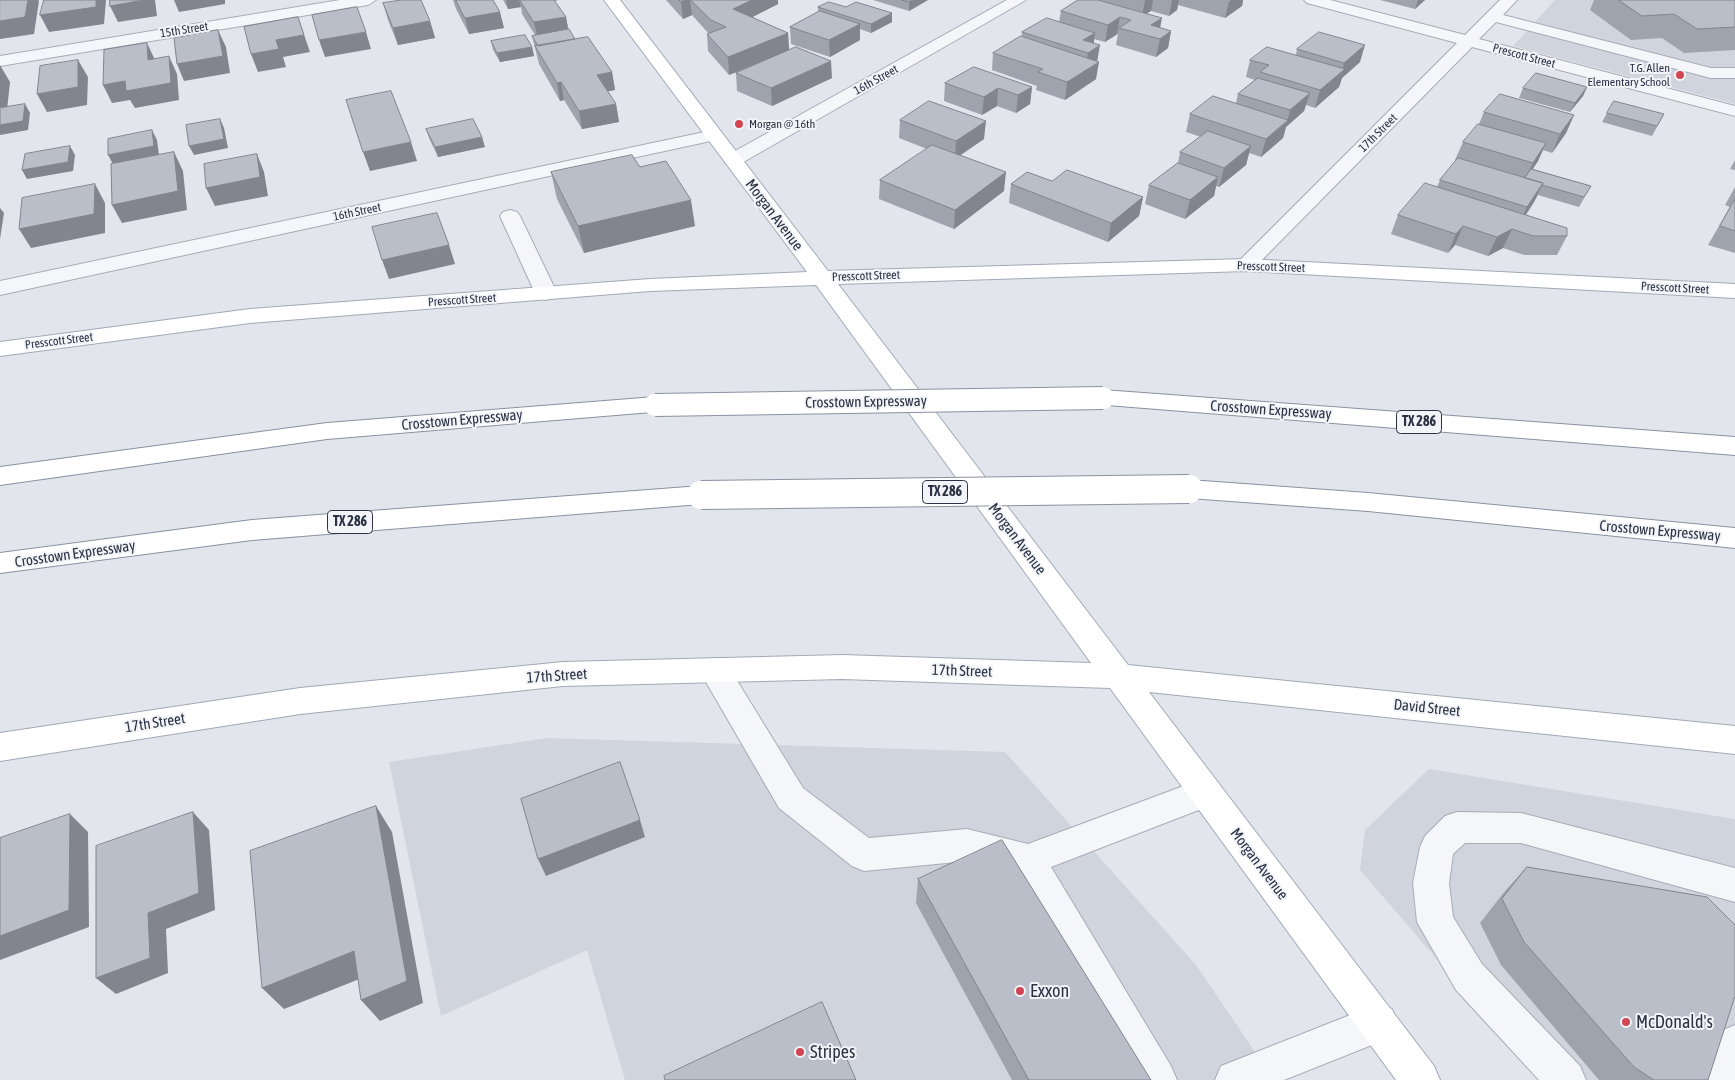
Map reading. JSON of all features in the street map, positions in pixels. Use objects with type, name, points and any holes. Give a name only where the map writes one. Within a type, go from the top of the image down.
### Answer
[{"type":"main road","name":"Morgan Avenue","points":[[612,0],[822,278],[1420,1080]]},
{"type":"main road","name":"Presscott Street","points":[[0,349],[250,316],[650,285],[822,278],[1246,265],[1735,291]]},
{"type":"main road","name":"Crosstown Expressway","points":[[0,476],[326,431],[655,405],[1103,398],[1735,446]]},
{"type":"main road","name":"Crosstown Expressway","points":[[0,564],[252,530],[701,495],[1189,488],[1378,503],[1735,538]]},
{"type":"main road","name":"17th Street","points":[[0,746],[300,701],[563,674],[842,666],[1118,676]]},
{"type":"main road","name":"David Street","points":[[1118,676],[1735,740]]},
{"type":"street","name":"15th Street","points":[[0,61],[368,0]]},
{"type":"street","name":"16th Street","points":[[733,160],[1018,0]]},
{"type":"street","name":"Prescott Street","points":[[1312,0],[1735,111]]},
{"type":"street","name":"17th Street","points":[[1246,265],[1510,0]]},
{"type":"street","points":[[1493,17],[1710,73],[1735,73]]},
{"type":"street","name":"16th Street","points":[[0,288],[714,135]]},
{"type":"street","points":[[510,216],[546,293]]},
{"type":"street","points":[[714,670],[791,798],[864,855],[967,845],[1028,860],[1205,793]]},
{"type":"street","points":[[1566,1080],[1469,977],[1435,922],[1431,883],[1437,847],[1457,827],[1521,828],[1735,885]]},
{"type":"street","points":[[1028,860],[1157,1080]]},
{"type":"street","points":[[1236,1080],[1378,1023]]},
{"type":"street","points":[[1726,1080],[1735,1045]]},
{"type":"shaded area","name":"T.G. Allen Elementary School","points":[[1555,0],[1735,0],[1735,104],[1513,46]]},
{"type":"shaded area","points":[[547,738],[1005,752],[1196,965],[1274,1080],[625,1080],[587,950],[441,1016],[389,762]]},
{"type":"shaded area","points":[[1429,769],[1735,819],[1735,1080],[1541,1080],[1360,870],[1365,830]]},
{"type":"building","points":[[0,0],[28,0],[25,17],[0,21]]},
{"type":"building","points":[[44,0],[96,0],[96,7],[40,15]]},
{"type":"building","points":[[110,0],[144,0],[110,6]]},
{"type":"building","points":[[421,0],[430,21],[393,28],[383,3]]},
{"type":"building","points":[[456,0],[493,0],[500,12],[465,18]]},
{"type":"building","points":[[520,0],[554,0],[566,17],[534,22]]},
{"type":"building","points":[[691,0],[752,0],[733,9],[788,33],[728,57],[707,34],[726,27],[711,20]]},
{"type":"building","points":[[1078,0],[1098,0],[1162,18],[1151,25],[1171,31],[1160,39],[1119,28],[1131,20],[1120,17],[1108,25],[1061,11]]},
{"type":"building","points":[[1619,0],[1735,0],[1735,27],[1697,29],[1674,14],[1642,16]]},
{"type":"building","points":[[829,2],[846,7],[856,2],[892,13],[871,24],[818,7]]},
{"type":"building","points":[[357,7],[366,32],[319,40],[312,15]]},
{"type":"building","points":[[820,11],[860,24],[829,40],[790,27]]},
{"type":"building","points":[[298,17],[304,35],[276,40],[279,49],[251,54],[244,27]]},
{"type":"building","points":[[1047,18],[1095,33],[1083,40],[1100,45],[1088,53],[1022,32]]},
{"type":"building","points":[[569,29],[575,39],[538,46],[532,36]]},
{"type":"building","points":[[218,30],[223,56],[177,64],[174,38]]},
{"type":"building","points":[[1319,32],[1365,45],[1344,63],[1297,49]]},
{"type":"building","points":[[525,35],[532,47],[497,53],[491,41]]},
{"type":"building","points":[[1021,36],[1099,62],[1067,82],[1038,72],[1043,69],[993,53]]},
{"type":"building","points":[[588,37],[612,72],[597,75],[616,104],[579,111],[561,82],[557,83],[535,46]]},
{"type":"building","points":[[147,43],[148,60],[169,56],[171,83],[126,91],[125,81],[103,85],[104,50]]},
{"type":"building","points":[[796,47],[831,61],[771,88],[736,73]]},
{"type":"building","points":[[1267,47],[1345,69],[1320,90],[1260,72],[1269,65],[1250,60]]},
{"type":"building","points":[[78,60],[78,87],[37,94],[40,66]]},
{"type":"building","points":[[974,67],[1032,87],[1018,95],[998,88],[984,97],[945,83]]},
{"type":"building","points":[[1536,73],[1587,87],[1575,103],[1523,88]]},
{"type":"building","points":[[1258,78],[1310,93],[1290,110],[1238,94]]},
{"type":"building","points":[[391,91],[411,142],[363,152],[346,100]]},
{"type":"building","points":[[1500,94],[1574,115],[1560,134],[1484,112]]},
{"type":"building","points":[[1213,96],[1288,120],[1266,139],[1190,114]]},
{"type":"building","points":[[929,101],[986,121],[956,141],[900,120]]},
{"type":"building","points":[[1614,101],[1664,114],[1657,126],[1607,113]]},
{"type":"building","points":[[25,104],[23,121],[0,125],[0,108]]},
{"type":"building","points":[[220,119],[224,139],[189,146],[186,125]]},
{"type":"building","points":[[473,119],[482,137],[435,147],[426,129]]},
{"type":"building","points":[[1478,124],[1546,143],[1533,163],[1463,142]]},
{"type":"building","points":[[152,130],[154,146],[108,155],[108,139]]},
{"type":"building","points":[[1208,131],[1251,146],[1224,168],[1180,152]]},
{"type":"building","points":[[932,145],[1006,172],[955,210],[880,180]]},
{"type":"building","points":[[70,146],[68,162],[22,170],[25,154]]},
{"type":"building","points":[[174,152],[178,191],[112,205],[111,164]]},
{"type":"building","points":[[257,154],[260,177],[206,188],[204,164]]},
{"type":"building","points":[[632,155],[640,167],[666,161],[691,200],[578,226],[551,172]]},
{"type":"building","points":[[1458,158],[1543,183],[1527,207],[1440,180]]},
{"type":"building","points":[[1178,163],[1218,177],[1190,200],[1149,185]]},
{"type":"building","points":[[1531,169],[1591,186],[1584,197],[1525,178]]},
{"type":"building","points":[[1067,170],[1143,197],[1111,223],[1011,184],[1027,172],[1052,181]]},
{"type":"building","points":[[1425,183],[1567,228],[1567,236],[1533,236],[1512,229],[1497,237],[1463,226],[1456,234],[1398,215]]},
{"type":"building","points":[[95,184],[94,214],[19,229],[22,198]]},
{"type":"building","points":[[1735,199],[1735,231],[1720,226]]},
{"type":"building","points":[[437,213],[449,245],[382,260],[372,227]]},
{"type":"building","points":[[620,762],[640,820],[538,859],[521,799]]},
{"type":"building","points":[[376,806],[407,981],[361,1000],[354,951],[262,988],[250,851]]},
{"type":"building","points":[[193,812],[199,893],[148,913],[150,958],[96,978],[96,846]]},
{"type":"building","points":[[70,814],[69,910],[0,936],[0,838]]},
{"type":"building","name":"Exxon","points":[[1002,840],[1151,1080],[1029,1080],[918,879]]},
{"type":"building","name":"McDonald's","points":[[1527,867],[1707,897],[1735,925],[1735,996],[1708,1080],[1654,1080],[1634,1067],[1524,942],[1502,899]]},
{"type":"building","points":[[822,1002],[856,1080],[665,1080],[664,1076]]},
{"type":"place","name":"T.G. Allen Elementary School","points":[[1680,75]]},
{"type":"place","name":"Morgan @ 16th","points":[[739,124]]},
{"type":"place","name":"Exxon","points":[[1020,991]]},
{"type":"place","name":"McDonald's","points":[[1626,1022]]},
{"type":"place","name":"Stripes","points":[[800,1052]]}]
